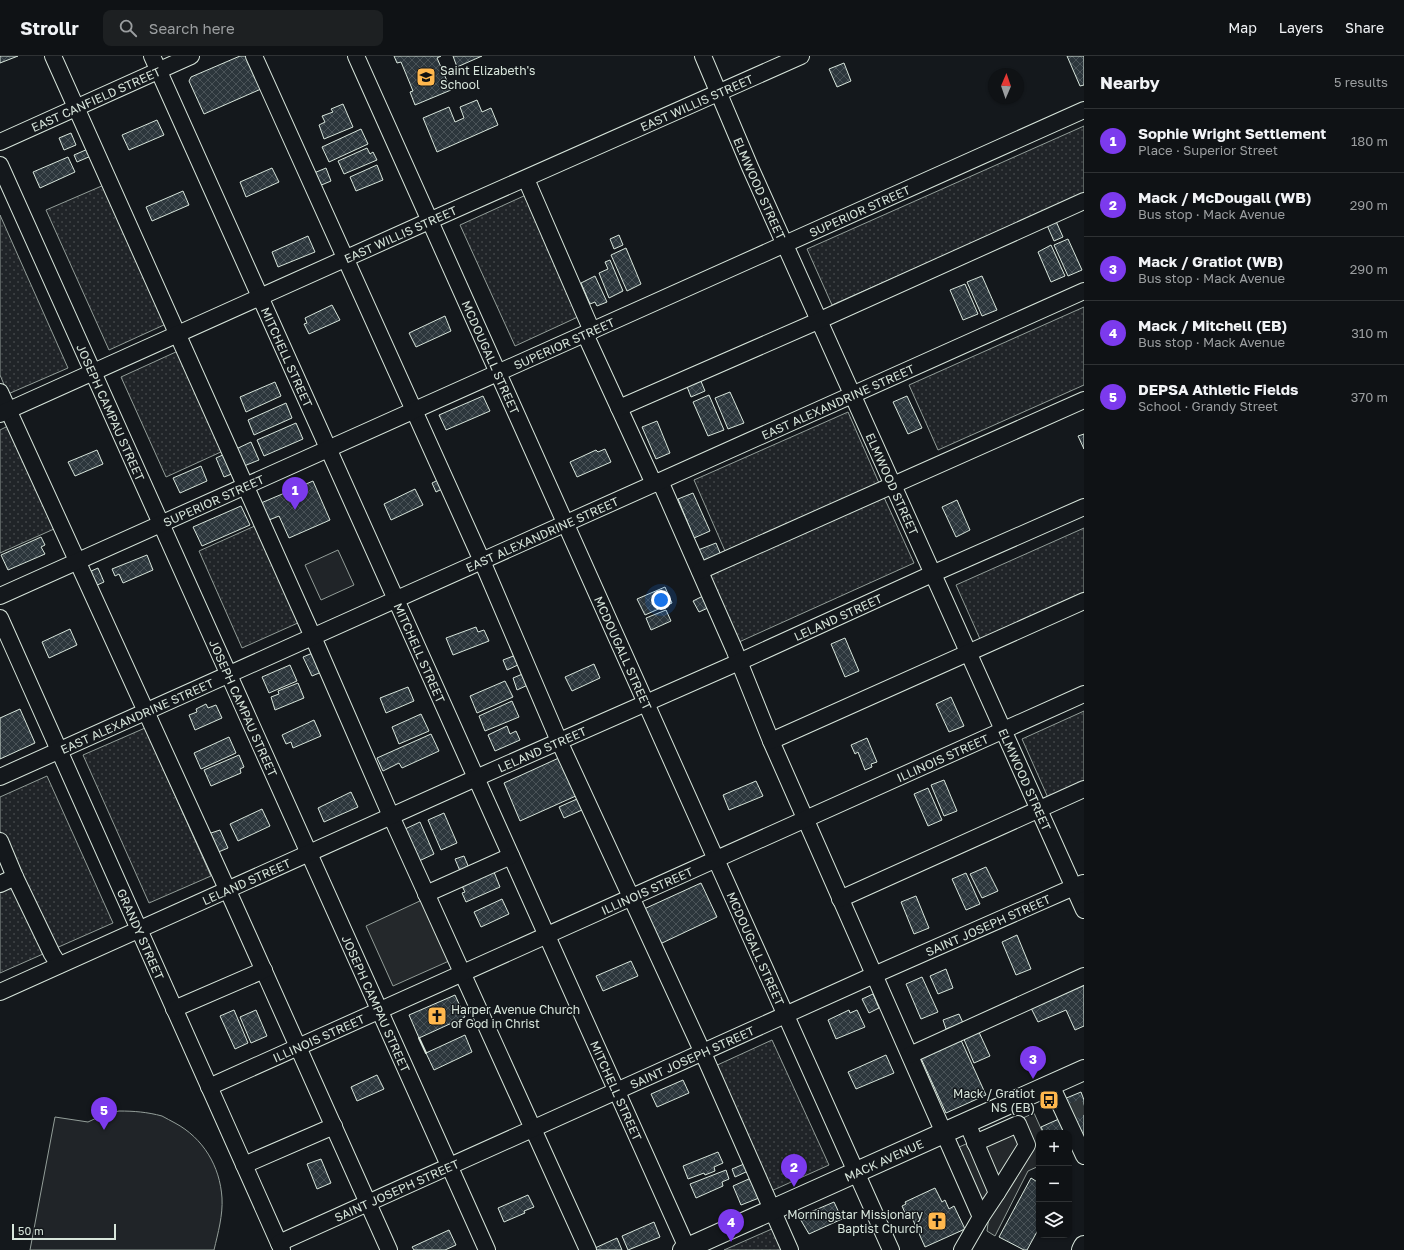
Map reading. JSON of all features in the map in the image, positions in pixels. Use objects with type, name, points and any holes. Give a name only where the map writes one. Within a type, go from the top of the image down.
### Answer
[{"type":"main road","name":"MACK AVENUE","points":[[686,1249],[1084,1070]]},
{"type":"main road","points":[[1082,1250],[1084,1246]]},
{"type":"street","points":[[52,56],[313,637],[426,894],[588,1250]]},
{"type":"street","name":"MITCHELL STREET","points":[[152,56],[686,1249]]},
{"type":"street","name":"EAST CANFIELD STREET","points":[[0,142],[192,56]]},
{"type":"street","points":[[254,56],[482,561],[559,741],[703,1052],[790,1250]]},
{"type":"street","name":"MCDOUGALL STREET","points":[[356,56],[891,1250]]},
{"type":"street","name":"ELMWOOD STREET","points":[[703,56],[784,244],[1038,810],[1079,885],[1084,910]]},
{"type":"street","name":"EAST WILLIS STREET","points":[[4,412],[429,221],[802,56]]},
{"type":"street","name":"SUPERIOR STREET","points":[[0,596],[1084,110]]},
{"type":"street","name":"JOSEPH CAMPAU STREET","points":[[0,165],[487,1250]]},
{"type":"street","points":[[526,179],[619,408],[700,571],[771,741],[981,1217]]},
{"type":"street","points":[[619,408],[1084,201]]},
{"type":"street","name":"EAST ALEXANDRINE STREET","points":[[0,777],[1084,291]]},
{"type":"street","points":[[0,392],[4,412],[76,561],[146,712],[264,970],[389,1250]]},
{"type":"street","points":[[700,571],[1084,400]]},
{"type":"street","name":"LELAND STREET","points":[[0,992],[227,889],[1084,507]]},
{"type":"street","points":[[771,741],[1084,601]]},
{"type":"street","name":"GRANDY STREET","points":[[0,618],[281,1246]]},
{"type":"street","name":"ILLINOIS STREET","points":[[209,1087],[1084,694]]},
{"type":"street","points":[[840,899],[1084,789]]},
{"type":"street","points":[[0,841],[15,878],[52,954],[59,965]]},
{"type":"street","points":[[426,894],[511,856]]},
{"type":"street","points":[[0,884],[15,878]]},
{"type":"street","name":"SAINT JOSEPH STREET","points":[[281,1246],[368,1203],[874,975],[1079,885]]},
{"type":"street","points":[[174,1009],[264,970]]},
{"type":"street","points":[[910,1055],[1084,976]]},
{"type":"street","points":[[1051,1085],[1067,1113],[1084,1156]]},
{"type":"street","points":[[967,1123],[997,1193]]},
{"type":"street","points":[[963,1250],[981,1217],[1027,1145],[1018,1124],[975,1143]]},
{"type":"street","points":[[244,1166],[334,1126]]},
{"type":"shaded area","points":[[1084,126],[1084,194],[832,305],[807,249]]},
{"type":"shaded area","points":[[104,185],[166,324],[109,350],[46,210]]},
{"type":"shaded area","points":[[526,195],[580,316],[515,346],[460,225]]},
{"type":"shaded area","points":[[0,215],[68,368],[8,394],[0,375]]},
{"type":"shaded area","points":[[1084,307],[1084,385],[938,450],[909,385]]},
{"type":"shaded area","points":[[178,351],[223,451],[166,477],[121,377]]},
{"type":"shaded area","points":[[848,412],[879,483],[725,551],[694,480]]},
{"type":"shaded area","points":[[8,426],[54,529],[0,553],[0,430]]},
{"type":"shaded area","points":[[883,495],[914,563],[739,642],[708,575]]},
{"type":"shaded area","points":[[257,525],[300,622],[242,648],[199,551]]},
{"type":"shaded area","points":[[1084,528],[1084,592],[980,639],[956,585]]},
{"type":"shaded area","points":[[338,550],[354,585],[321,600],[305,565]]},
{"type":"shaded area","points":[[1084,711],[1084,785],[1049,800],[1022,739]]},
{"type":"shaded area","points":[[145,728],[211,876],[149,903],[83,755]]},
{"type":"shaded area","points":[[47,776],[113,923],[54,949],[0,831],[0,797]]},
{"type":"shaded area","points":[[12,886],[43,954],[0,973],[0,892]]},
{"type":"shaded area","points":[[422,900],[449,961],[393,986],[366,926]]},
{"type":"shaded area","points":[[772,1040],[829,1165],[769,1192],[713,1067]]},
{"type":"shaded area","points":[[119,1111],[140,1112],[162,1116],[185,1129],[202,1145],[214,1164],[221,1186],[221,1217],[214,1250],[30,1250],[55,1117],[88,1122],[105,1114]]},
{"type":"shaded area","points":[[1034,1113],[1042,1130],[1036,1130],[1036,1167],[1028,1171],[995,1236],[987,1231],[989,1216],[957,1148]]},
{"type":"shaded area","points":[[774,1228],[784,1250],[724,1250]]},
{"type":"building","points":[[0,56],[18,56],[0,63]]},
{"type":"building","points":[[240,56],[246,56],[261,89],[204,114],[189,81],[191,77]]},
{"type":"building","name":"Saint Elizabeth's School","points":[[394,56],[441,56],[437,58],[451,90],[415,105],[410,92],[413,91],[401,62],[397,63]]},
{"type":"building","points":[[453,56],[482,56],[457,67]]},
{"type":"building","points":[[1067,56],[1084,56],[1084,85],[1080,86]]},
{"type":"building","points":[[844,63],[851,81],[837,87],[829,69]]},
{"type":"building","points":[[477,100],[482,112],[491,108],[498,125],[437,152],[423,118],[449,107],[455,122],[464,118],[460,107]]},
{"type":"building","points":[[343,104],[353,127],[324,139],[319,125],[325,122],[322,116],[333,112],[331,109]]},
{"type":"building","points":[[157,120],[164,135],[129,150],[122,135]]},
{"type":"building","points":[[361,129],[368,144],[329,162],[322,147]]},
{"type":"building","points":[[71,133],[76,145],[64,150],[59,138]]},
{"type":"building","points":[[367,148],[370,154],[373,152],[377,160],[344,174],[338,161]]},
{"type":"building","points":[[88,149],[91,156],[77,162],[74,155]]},
{"type":"building","points":[[68,157],[75,172],[40,188],[33,172]]},
{"type":"building","points":[[377,165],[383,180],[356,191],[350,177]]},
{"type":"building","points":[[272,168],[279,182],[246,197],[240,182]]},
{"type":"building","points":[[326,168],[331,181],[319,186],[314,173]]},
{"type":"building","points":[[183,191],[189,205],[152,221],[146,207]]},
{"type":"building","points":[[1055,219],[1063,237],[1054,241],[1046,223]]},
{"type":"building","points":[[619,235],[623,245],[614,249],[610,239]]},
{"type":"building","points":[[308,236],[315,252],[278,267],[272,252]]},
{"type":"building","points":[[1068,239],[1082,270],[1068,276],[1054,245]]},
{"type":"building","points":[[1051,245],[1065,276],[1051,282],[1038,252]]},
{"type":"building","points":[[626,248],[641,284],[627,291],[611,255]]},
{"type":"building","points":[[610,260],[623,291],[609,298],[599,273],[608,269],[605,262]]},
{"type":"building","points":[[595,276],[607,302],[597,306],[595,302],[590,304],[581,283]]},
{"type":"building","points":[[982,276],[997,310],[982,316],[967,282]]},
{"type":"building","points":[[965,284],[978,314],[963,320],[950,290]]},
{"type":"building","points":[[332,305],[340,320],[309,334],[304,324],[307,323],[305,318]]},
{"type":"building","points":[[445,316],[451,331],[416,347],[409,333]]},
{"type":"building","points":[[700,379],[705,391],[691,397],[686,384]]},
{"type":"building","points":[[275,382],[281,396],[246,412],[240,397]]},
{"type":"building","points":[[730,392],[744,423],[728,429],[715,398]]},
{"type":"building","points":[[709,395],[724,430],[708,436],[693,402]]},
{"type":"building","points":[[483,396],[490,411],[446,430],[439,415]]},
{"type":"building","points":[[907,396],[922,428],[908,434],[893,402]]},
{"type":"building","points":[[286,403],[292,418],[254,435],[248,420]]},
{"type":"building","points":[[657,421],[670,453],[656,459],[642,427]]},
{"type":"building","points":[[296,423],[303,439],[264,456],[257,440]]},
{"type":"building","points":[[1084,434],[1084,449],[1078,436]]},
{"type":"building","points":[[251,442],[259,460],[244,466],[236,449]]},
{"type":"building","points":[[605,449],[611,462],[577,477],[570,462],[596,450],[598,452]]},
{"type":"building","points":[[97,450],[103,464],[75,476],[68,462]]},
{"type":"building","points":[[225,454],[234,473],[224,477],[216,458]]},
{"type":"building","points":[[201,466],[207,481],[180,493],[173,478]]},
{"type":"building","points":[[438,480],[442,489],[436,492],[432,483]]},
{"type":"building","points":[[313,481],[330,520],[289,538],[279,516],[269,520],[261,503]]},
{"type":"building","points":[[415,489],[423,505],[391,520],[384,504]]},
{"type":"building","points":[[693,493],[710,531],[694,538],[678,499]]},
{"type":"building","points":[[957,500],[970,530],[956,537],[942,507]]},
{"type":"building","points":[[241,506],[250,525],[202,546],[193,527]]},
{"type":"building","points":[[41,537],[45,545],[41,547],[45,554],[8,570],[1,555]]},
{"type":"building","points":[[716,543],[721,555],[704,563],[698,550]]},
{"type":"building","points":[[147,555],[153,570],[123,583],[119,574],[115,576],[112,569]]},
{"type":"building","points":[[98,568],[104,582],[95,586],[89,572]]},
{"type":"building","points":[[665,587],[672,603],[645,615],[637,599]]},
{"type":"building","points":[[705,595],[710,607],[699,612],[693,601]]},
{"type":"building","points":[[666,610],[671,621],[651,630],[646,618]]},
{"type":"building","points":[[476,627],[478,632],[484,630],[489,641],[453,655],[446,638]]},
{"type":"building","points":[[70,629],[77,645],[49,658],[42,642]]},
{"type":"building","points":[[845,638],[859,671],[845,677],[831,644]]},
{"type":"building","points":[[315,652],[324,671],[312,676],[303,657]]},
{"type":"building","points":[[516,655],[520,664],[507,670],[503,660]]},
{"type":"building","points":[[594,664],[600,678],[572,691],[565,677]]},
{"type":"building","points":[[290,665],[297,681],[269,693],[262,677]]},
{"type":"building","points":[[525,673],[530,684],[517,690],[513,678]]},
{"type":"building","points":[[505,681],[513,697],[477,713],[470,696]]},
{"type":"building","points":[[298,683],[304,698],[275,710],[271,697],[279,694],[278,691]]},
{"type":"building","points":[[408,687],[414,701],[386,713],[380,698]]},
{"type":"building","points":[[951,697],[964,726],[949,732],[936,704]]},
{"type":"building","points":[[512,701],[519,717],[485,731],[479,716]]},
{"type":"building","points":[[206,704],[208,708],[216,705],[222,718],[195,730],[189,715],[197,712],[196,709]]},
{"type":"building","points":[[20,709],[35,743],[0,759],[0,718]]},
{"type":"building","points":[[421,714],[429,731],[399,744],[392,727]]},
{"type":"building","points":[[314,720],[321,736],[293,748],[291,742],[286,744],[282,735]]},
{"type":"building","points":[[507,726],[510,734],[516,731],[520,740],[495,751],[488,735]]},
{"type":"building","points":[[431,734],[439,751],[402,768],[399,763],[383,771],[377,758]]},
{"type":"building","points":[[229,737],[236,753],[201,769],[194,753]]},
{"type":"building","points":[[867,738],[877,762],[871,764],[872,767],[865,770],[858,752],[855,754],[851,745]]},
{"type":"building","points":[[239,755],[244,767],[240,769],[241,773],[211,786],[204,770]]},
{"type":"building","points":[[561,757],[578,795],[520,821],[504,783]]},
{"type":"building","points":[[944,780],[957,811],[944,816],[931,785]]},
{"type":"building","points":[[756,781],[763,796],[729,810],[723,795]]},
{"type":"building","points":[[928,788],[942,820],[928,826],[914,794]]},
{"type":"building","points":[[351,792],[358,807],[324,822],[318,808]]},
{"type":"building","points":[[577,799],[582,810],[564,818],[559,807]]},
{"type":"building","points":[[262,809],[270,826],[238,841],[230,824]]},
{"type":"building","points":[[444,813],[457,843],[441,850],[428,820]]},
{"type":"building","points":[[420,822],[434,854],[419,861],[405,829]]},
{"type":"building","points":[[220,830],[228,848],[216,853],[208,834]]},
{"type":"building","points":[[464,856],[469,868],[460,871],[455,859]]},
{"type":"building","points":[[986,867],[998,891],[982,898],[970,874]]},
{"type":"building","points":[[494,872],[500,887],[466,902],[462,893],[465,892],[462,886]]},
{"type":"building","points":[[966,873],[980,904],[966,910],[952,879]]},
{"type":"building","points":[[701,883],[717,917],[660,944],[644,909]]},
{"type":"building","points":[[916,896],[929,928],[914,934],[901,902]]},
{"type":"building","points":[[502,899],[509,914],[481,927],[474,912]]},
{"type":"building","points":[[1017,935],[1031,969],[1016,975],[1002,942]]},
{"type":"building","points":[[631,961],[638,976],[603,991],[596,976]]},
{"type":"building","points":[[946,969],[953,988],[938,994],[930,976]]},
{"type":"building","points":[[922,977],[938,1012],[921,1019],[906,984]]},
{"type":"building","points":[[1084,982],[1084,1026],[1075,1030],[1066,1010],[1038,1022],[1030,1006]]},
{"type":"building","points":[[873,994],[879,1008],[869,1013],[862,999]]},
{"type":"building","name":"Harper Avenue Church of God in Christ","points":[[455,995],[465,1017],[419,1038],[409,1015]]},
{"type":"building","points":[[234,1010],[248,1043],[235,1049],[220,1016]]},
{"type":"building","points":[[256,1010],[267,1036],[251,1043],[240,1017]]},
{"type":"building","points":[[849,1010],[850,1013],[857,1010],[865,1027],[836,1039],[828,1020]]},
{"type":"building","points":[[959,1014],[963,1023],[946,1029],[943,1020]]},
{"type":"building","points":[[978,1030],[990,1056],[974,1063],[963,1037]]},
{"type":"building","points":[[465,1035],[472,1052],[434,1070],[426,1053]]},
{"type":"building","points":[[960,1038],[986,1095],[946,1113],[920,1056]]},
{"type":"building","points":[[886,1055],[894,1073],[856,1089],[848,1072]]},
{"type":"building","points":[[377,1075],[384,1089],[357,1101],[351,1087]]},
{"type":"building","points":[[683,1080],[689,1093],[657,1107],[651,1094]]},
{"type":"building","points":[[1081,1092],[1084,1100],[1084,1139],[1064,1099]]},
{"type":"building","points":[[1061,1118],[1067,1130],[1042,1130],[1041,1127]]},
{"type":"building","points":[[718,1152],[723,1163],[714,1167],[715,1171],[705,1175],[704,1173],[688,1179],[683,1166]]},
{"type":"building","points":[[321,1159],[331,1183],[317,1189],[307,1164]]},
{"type":"building","points":[[744,1164],[748,1171],[735,1177],[732,1169]]},
{"type":"building","points":[[726,1170],[729,1179],[722,1182],[723,1186],[696,1198],[690,1184]]},
{"type":"building","points":[[751,1178],[759,1198],[741,1205],[733,1186]]},
{"type":"building","points":[[1031,1178],[1036,1181],[1036,1234],[1027,1250],[1024,1250],[999,1237]]},
{"type":"building","name":"Morningstar Missionary Baptist Church","points":[[935,1188],[942,1202],[945,1200],[949,1209],[954,1206],[965,1229],[925,1247],[909,1211],[905,1213],[902,1206],[906,1204],[905,1202]]},
{"type":"building","points":[[528,1195],[534,1207],[524,1211],[525,1213],[504,1222],[498,1208]]},
{"type":"building","points":[[834,1202],[842,1219],[809,1234],[799,1217]]},
{"type":"building","points":[[654,1222],[660,1237],[628,1250],[622,1236]]},
{"type":"building","points":[[449,1230],[456,1245],[445,1250],[414,1250],[412,1247]]},
{"type":"building","points":[[617,1238],[622,1250],[596,1250],[595,1248]]},
{"type":"tunnel","points":[[1070,1112],[1084,1106]]},
{"type":"wall","points":[[419,1038],[426,1053]]},
{"type":"place","name":"Saint Elizabeth's School","points":[[426,77]]},
{"type":"place","name":"Sophie Wright Settlement","points":[[295,510]]},
{"type":"place","name":"Harper Avenue Church of God in Christ","points":[[437,1016]]},
{"type":"place","name":"Mack / Gratiot (WB)","points":[[1033,1079]]},
{"type":"place","name":"Mack / Gratiot NS (EB)","points":[[1049,1100]]},
{"type":"place","name":"DEPSA Athletic Fields","points":[[104,1130]]},
{"type":"place","name":"Mack / McDougall (WB)","points":[[794,1187]]},
{"type":"place","name":"Morningstar Missionary Baptist Church","points":[[937,1221]]},
{"type":"place","name":"Mack / Mitchell (EB)","points":[[731,1242]]}]
